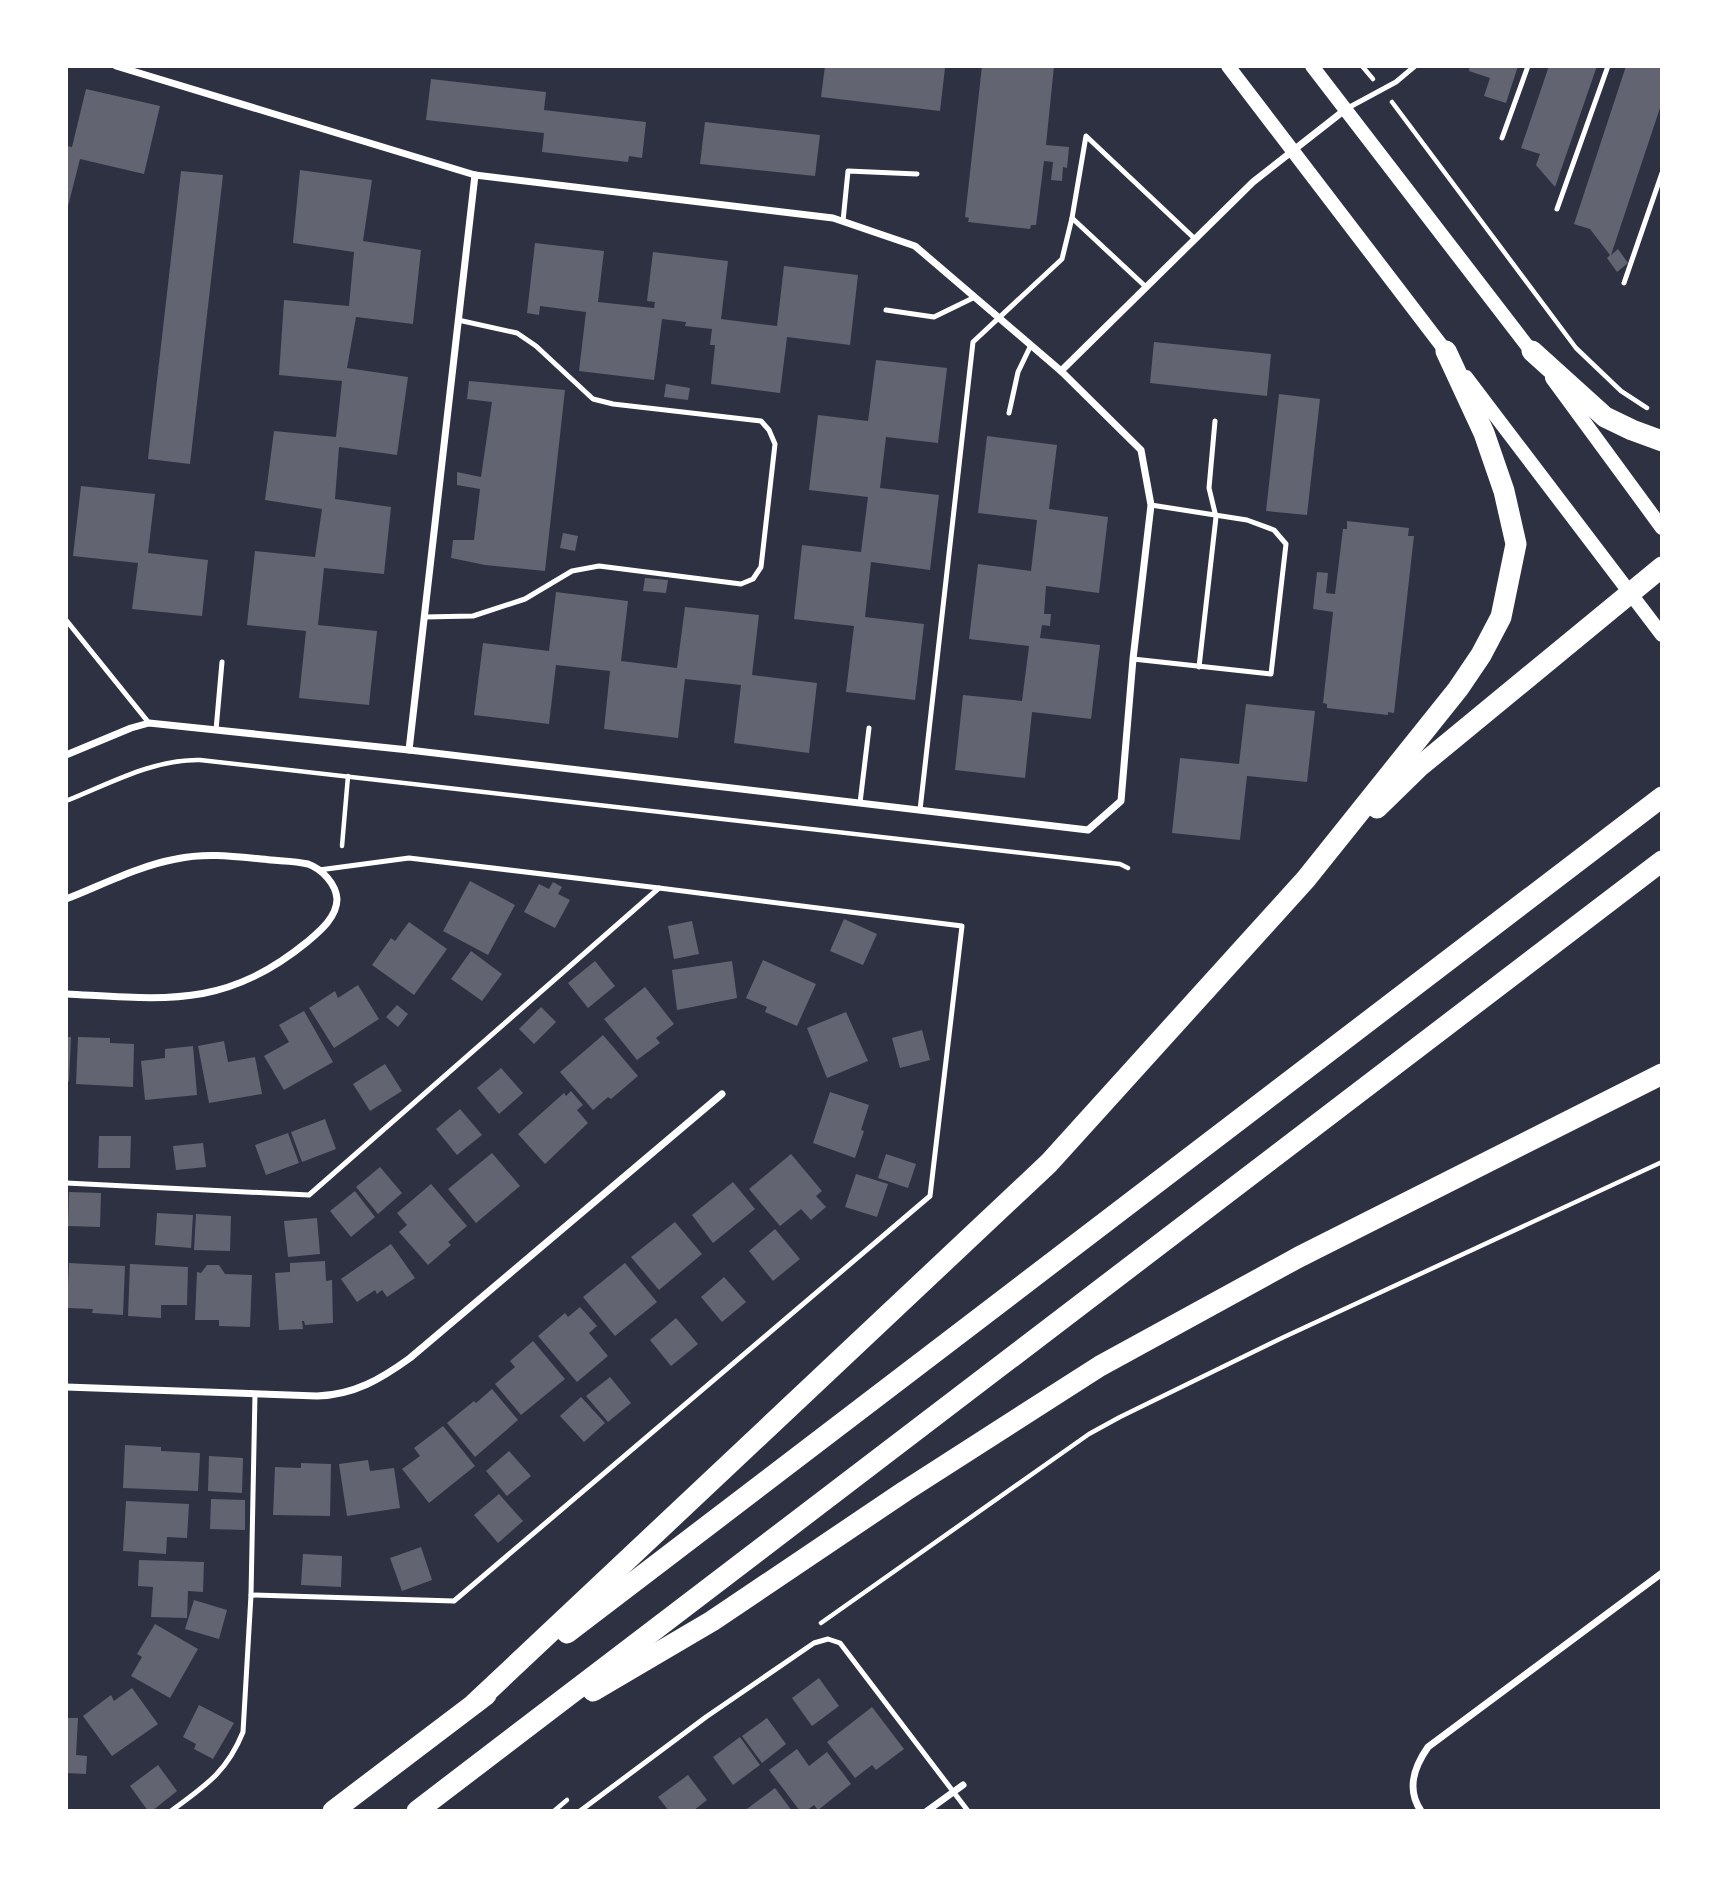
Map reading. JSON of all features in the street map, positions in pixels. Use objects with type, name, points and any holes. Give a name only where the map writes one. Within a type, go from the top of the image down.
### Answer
[{"type":"highway","points":[[1306,879],[1458,689],[1481,655],[1501,617],[1516,544],[1504,491],[1488,445],[1446,351]]},
{"type":"highway","points":[[1532,351],[1605,417],[1661,440]]},
{"type":"highway","points":[[475,1703],[1049,1163],[1306,879],[1419,768],[1661,567]]},
{"type":"highway","points":[[333,1811],[1661,797]]},
{"type":"highway","points":[[417,1811],[1661,861]]},
{"type":"highway","points":[[513,1738],[712,1621],[905,1491],[1100,1366],[1299,1257],[1636,1089],[1661,1074]]},
{"type":"highway","points":[[1636,1089],[1661,1081]]},
{"type":"main road","points":[[1228,66],[1632,593],[1661,635]]},
{"type":"main road","points":[[1312,66],[1532,351],[1661,528]]},
{"type":"street","points":[[66,755],[149,723],[409,750],[1088,830],[1121,801],[1133,659],[1151,506],[1141,450],[1061,370],[915,246],[832,218],[475,175],[116,66]]},
{"type":"street","points":[[1061,370],[1253,181],[1346,109]]},
{"type":"street","points":[[409,750],[475,175]]},
{"type":"street","points":[[66,899],[151,866],[202,854],[309,865],[328,877],[337,897],[331,919],[316,935],[270,969],[217,991],[184,998],[66,994]]},
{"type":"street","points":[[66,1387],[332,1396],[360,1388],[410,1358],[722,1094]]},
{"type":"street","points":[[1421,1811],[1412,1787],[1413,1774],[1428,1747],[1661,1573]]},
{"type":"street","points":[[926,1811],[963,1785]]},
{"type":"lane","points":[[1346,109],[1382,90],[1415,66]]},
{"type":"lane","points":[[1502,138],[1528,66]]},
{"type":"lane","points":[[1557,209],[1608,66]]},
{"type":"lane","points":[[920,810],[974,342],[1062,259],[1086,136],[1195,239]]},
{"type":"lane","points":[[843,221],[848,171],[917,174]]},
{"type":"lane","points":[[1624,283],[1661,173]]},
{"type":"lane","points":[[1072,218],[1146,287]]},
{"type":"lane","points":[[886,310],[934,317],[975,297]]},
{"type":"lane","points":[[424,617],[473,616],[525,599],[572,571],[599,566],[741,584],[753,579],[761,567],[775,444],[769,430],[761,421],[613,404],[593,399],[536,346],[517,333],[458,320]]},
{"type":"lane","points":[[1009,413],[1018,372],[1031,345]]},
{"type":"lane","points":[[1199,667],[1216,517],[1209,488],[1215,421]]},
{"type":"lane","points":[[1133,659],[1271,674],[1286,544],[1274,530],[1247,520],[1151,506]]},
{"type":"lane","points":[[66,620],[149,723]]},
{"type":"lane","points":[[216,730],[222,662]]},
{"type":"lane","points":[[860,803],[869,728]]},
{"type":"lane","points":[[251,1595],[454,1601],[930,1196],[962,926],[409,858],[319,870]]},
{"type":"lane","points":[[66,1183],[309,1195],[659,888]]},
{"type":"lane","points":[[171,1811],[211,1782],[226,1766],[243,1732],[251,1595],[255,1394]]},
{"type":"lane","points":[[580,1811],[706,1717],[814,1643],[828,1639],[840,1643],[968,1811]]},
{"type":"path","points":[[1362,66],[1576,348],[1621,391],[1650,410]]},
{"type":"path","points":[[66,801],[153,766],[179,760],[201,760],[1120,863],[1128,868]]},
{"type":"path","points":[[342,846],[348,776]]},
{"type":"path","points":[[832,1615],[1090,1434],[1120,1417],[1309,1325],[1661,1162]]},
{"type":"building","points":[[825,66],[945,68],[940,111],[821,97]]},
{"type":"building","points":[[982,66],[1054,66],[1046,145],[1069,147],[1067,168],[1063,167],[1062,181],[1051,180],[1053,162],[1044,161],[1036,225],[1031,225],[1030,229],[968,222],[969,218],[965,217]]},
{"type":"building","points":[[1470,66],[1518,66],[1506,103],[1484,96],[1490,78],[1469,71]]},
{"type":"building","points":[[1549,66],[1597,66],[1555,187],[1536,165],[1540,154],[1521,148]]},
{"type":"building","points":[[1626,66],[1662,66],[1662,102],[1611,255],[1618,249],[1628,263],[1617,272],[1607,258],[1610,255],[1590,229],[1574,224]]},
{"type":"building","points":[[431,79],[546,92],[544,110],[646,122],[642,158],[629,156],[628,162],[542,152],[544,133],[426,120]]},
{"type":"building","points":[[86,89],[160,106],[144,174],[80,159],[66,214],[66,146],[72,147]]},
{"type":"building","points":[[705,122],[820,135],[815,176],[700,164]]},
{"type":"building","points":[[300,170],[372,180],[363,241],[421,250],[413,324],[356,317],[347,368],[408,377],[397,455],[339,447],[335,499],[391,507],[384,574],[324,568],[318,625],[377,631],[369,705],[299,698],[306,631],[247,625],[255,551],[315,557],[322,509],[265,500],[274,431],[336,437],[342,381],[279,375],[284,300],[349,306],[354,252],[293,243]]},
{"type":"building","points":[[181,171],[223,175],[190,464],[148,459]]},
{"type":"building","points":[[535,243],[604,251],[598,302],[654,308],[655,302],[647,301],[653,252],[728,261],[721,319],[777,326],[784,266],[858,275],[850,345],[787,337],[780,393],[711,384],[715,345],[710,345],[712,329],[685,326],[686,322],[662,319],[654,380],[579,371],[586,312],[540,306],[539,315],[527,313]]},
{"type":"building","points":[[1154,342],[1271,354],[1267,396],[1150,383]]},
{"type":"building","points":[[876,360],[947,368],[938,443],[886,437],[880,488],[939,495],[930,570],[871,562],[865,617],[924,624],[915,700],[846,692],[854,626],[794,619],[802,545],[861,552],[868,497],[809,490],[818,415],[868,421]]},
{"type":"building","points":[[469,381],[565,390],[545,571],[485,565],[451,558],[453,540],[474,540],[480,489],[457,485],[457,472],[481,477],[492,402],[467,399]]},
{"type":"building","points":[[666,384],[690,388],[688,400],[664,397]]},
{"type":"building","points":[[1279,394],[1320,399],[1307,515],[1266,511]]},
{"type":"building","points":[[987,436],[1057,445],[1049,509],[1108,517],[1099,593],[1046,586],[1044,614],[1051,614],[1050,626],[1042,625],[1040,638],[1100,645],[1091,719],[1032,712],[1025,778],[955,770],[963,695],[1022,701],[1029,646],[969,639],[978,564],[1031,571],[1037,520],[978,513]]},
{"type":"building","points":[[81,486],[155,494],[148,553],[208,560],[202,616],[132,609],[138,563],[73,556]]},
{"type":"building","points":[[1347,521],[1409,528],[1408,536],[1414,536],[1394,713],[1388,712],[1388,715],[1327,708],[1327,704],[1323,703],[1333,612],[1313,609],[1317,572],[1328,573],[1326,593],[1335,594],[1343,529],[1347,529]]},
{"type":"building","points":[[563,533],[578,536],[575,551],[560,548]]},
{"type":"building","points":[[645,578],[668,580],[666,593],[643,591]]},
{"type":"building","points":[[556,592],[628,601],[621,661],[677,668],[685,607],[759,615],[752,675],[817,683],[809,753],[734,743],[741,685],[685,679],[678,738],[604,729],[610,671],[556,665],[549,724],[474,715],[483,643],[549,651]]},
{"type":"building","points":[[1246,704],[1315,711],[1307,782],[1247,776],[1240,840],[1172,833],[1180,758],[1239,764]]},
{"type":"building","points":[[470,881],[515,905],[488,955],[443,931]]},
{"type":"building","points":[[553,882],[562,887],[558,894],[570,900],[555,928],[524,912],[539,884],[549,889]]},
{"type":"building","points":[[844,919],[877,934],[863,965],[830,951]]},
{"type":"building","points":[[692,921],[699,954],[674,959],[668,926]]},
{"type":"building","points":[[409,922],[447,949],[414,995],[372,965],[391,938],[395,941]]},
{"type":"building","points":[[471,951],[502,974],[482,1001],[451,979]]},
{"type":"building","points":[[763,960],[816,984],[797,1026],[765,1012],[767,1007],[746,998]]},
{"type":"building","points":[[595,961],[615,986],[588,1008],[568,983]]},
{"type":"building","points":[[732,961],[737,998],[677,1010],[672,970]]},
{"type":"building","points":[[358,985],[379,1019],[334,1048],[309,1008],[335,991],[338,998]]},
{"type":"building","points":[[645,987],[674,1024],[656,1038],[660,1043],[637,1060],[604,1019]]},
{"type":"building","points":[[397,1005],[408,1014],[398,1027],[386,1017]]},
{"type":"building","points":[[541,1007],[556,1022],[534,1044],[519,1029]]},
{"type":"building","points":[[304,1011],[333,1062],[284,1090],[264,1056],[289,1042],[279,1025]]},
{"type":"building","points":[[846,1012],[868,1061],[827,1078],[807,1028]]},
{"type":"building","points":[[922,1030],[930,1060],[900,1068],[892,1038]]},
{"type":"building","points":[[603,1035],[638,1076],[593,1110],[560,1072]]},
{"type":"building","points":[[66,1037],[71,1037],[69,1081],[66,1081]]},
{"type":"building","points":[[78,1037],[110,1038],[110,1043],[134,1044],[133,1087],[76,1084]]},
{"type":"building","points":[[224,1041],[228,1062],[255,1057],[262,1094],[209,1103],[198,1046]]},
{"type":"building","points":[[193,1046],[197,1095],[145,1100],[141,1061],[165,1058],[165,1049]]},
{"type":"building","points":[[385,1064],[402,1091],[370,1111],[353,1084]]},
{"type":"building","points":[[501,1068],[523,1093],[499,1114],[477,1088]]},
{"type":"building","points":[[571,1091],[583,1105],[577,1110],[588,1123],[545,1164],[518,1134],[564,1093],[566,1096]]},
{"type":"building","points":[[830,1092],[869,1105],[855,1158],[813,1143]]},
{"type":"building","points":[[460,1109],[482,1135],[457,1155],[436,1129]]},
{"type":"building","points":[[325,1119],[336,1149],[302,1162],[291,1132]]},
{"type":"building","points":[[288,1133],[299,1163],[266,1175],[255,1145]]},
{"type":"building","points":[[99,1136],[131,1136],[130,1168],[98,1168]]},
{"type":"building","points":[[203,1143],[206,1167],[176,1170],[173,1146]]},
{"type":"building","points":[[492,1153],[520,1186],[476,1223],[448,1189]]},
{"type":"building","points":[[791,1154],[822,1191],[816,1196],[826,1207],[811,1220],[801,1209],[780,1226],[749,1189]]},
{"type":"building","points":[[886,1154],[916,1164],[908,1188],[878,1178]]},
{"type":"building","points":[[380,1167],[402,1193],[378,1214],[356,1187]]},
{"type":"building","points":[[856,1174],[888,1184],[877,1217],[845,1207]]},
{"type":"building","points":[[733,1182],[755,1209],[713,1243],[692,1215]]},
{"type":"building","points":[[431,1184],[467,1226],[448,1242],[451,1245],[428,1265],[399,1232],[407,1225],[397,1213]]},
{"type":"building","points":[[355,1191],[375,1217],[351,1237],[330,1211]]},
{"type":"building","points":[[69,1192],[101,1193],[100,1227],[68,1226]]},
{"type":"building","points":[[157,1213],[193,1215],[191,1248],[155,1245]]},
{"type":"building","points":[[196,1214],[231,1216],[230,1251],[194,1250]]},
{"type":"building","points":[[317,1218],[320,1254],[288,1257],[284,1221]]},
{"type":"building","points":[[675,1222],[702,1254],[659,1290],[631,1257]]},
{"type":"building","points":[[775,1229],[800,1259],[773,1281],[749,1251]]},
{"type":"building","points":[[391,1244],[415,1278],[387,1297],[382,1290],[377,1294],[375,1290],[357,1302],[341,1279]]},
{"type":"building","points":[[325,1261],[326,1281],[332,1280],[333,1323],[305,1325],[302,1321],[303,1329],[279,1330],[275,1273],[290,1272],[290,1263]]},
{"type":"building","points":[[69,1263],[125,1266],[123,1315],[92,1313],[93,1309],[67,1308]]},
{"type":"building","points":[[625,1263],[657,1302],[615,1336],[583,1297]]},
{"type":"building","points":[[130,1264],[188,1267],[187,1305],[161,1305],[161,1318],[128,1316]]},
{"type":"building","points":[[207,1265],[219,1265],[225,1274],[252,1275],[250,1327],[219,1326],[219,1320],[195,1320],[197,1272],[201,1273]]},
{"type":"building","points":[[724,1277],[746,1302],[722,1322],[701,1297]]},
{"type":"building","points":[[580,1307],[597,1326],[589,1333],[608,1356],[577,1382],[538,1336],[565,1313],[568,1317]]},
{"type":"building","points":[[676,1318],[698,1344],[671,1366],[650,1340]]},
{"type":"building","points":[[533,1341],[565,1379],[521,1415],[495,1384],[515,1367],[510,1361]]},
{"type":"building","points":[[610,1377],[631,1403],[608,1422],[586,1396]]},
{"type":"building","points":[[492,1389],[518,1420],[475,1457],[447,1423]]},
{"type":"building","points":[[581,1397],[605,1423],[584,1442],[560,1416]]},
{"type":"building","points":[[443,1426],[475,1466],[429,1503],[402,1469],[420,1456],[414,1448]]},
{"type":"building","points":[[125,1445],[161,1447],[161,1451],[200,1453],[198,1491],[123,1488]]},
{"type":"building","points":[[509,1451],[531,1476],[507,1496],[486,1471]]},
{"type":"building","points":[[209,1456],[243,1458],[242,1493],[208,1491]]},
{"type":"building","points":[[368,1460],[370,1471],[394,1468],[400,1508],[347,1516],[339,1464]]},
{"type":"building","points":[[301,1463],[331,1464],[330,1516],[273,1515],[275,1467],[301,1468]]},
{"type":"building","points":[[499,1494],[523,1521],[498,1543],[474,1515]]},
{"type":"building","points":[[211,1499],[245,1500],[245,1530],[210,1529]]},
{"type":"building","points":[[126,1501],[189,1504],[187,1538],[167,1537],[166,1554],[123,1551]]},
{"type":"building","points":[[421,1547],[432,1580],[402,1591],[390,1558]]},
{"type":"building","points":[[303,1554],[342,1556],[341,1587],[301,1585]]},
{"type":"building","points":[[139,1560],[204,1562],[203,1592],[188,1591],[187,1618],[151,1617],[153,1587],[138,1586]]},
{"type":"building","points":[[194,1600],[227,1610],[219,1639],[185,1629]]},
{"type":"building","points":[[155,1624],[198,1649],[170,1698],[131,1676],[142,1657],[137,1654]]},
{"type":"building","points":[[819,1678],[839,1706],[812,1726],[792,1698]]},
{"type":"building","points":[[132,1688],[158,1724],[112,1756],[83,1716],[111,1695],[114,1701]]},
{"type":"building","points":[[199,1705],[234,1723],[213,1759],[194,1749],[196,1744],[183,1737]]},
{"type":"building","points":[[872,1707],[904,1749],[876,1770],[872,1765],[855,1778],[827,1742]]},
{"type":"building","points":[[66,1718],[78,1718],[76,1755],[87,1756],[86,1774],[66,1773]]},
{"type":"building","points":[[767,1718],[786,1744],[762,1763],[742,1736]]},
{"type":"building","points":[[740,1737],[760,1765],[733,1785],[713,1757]]},
{"type":"building","points":[[797,1749],[809,1766],[827,1752],[851,1784],[818,1810],[814,1805],[806,1811],[800,1811],[769,1770]]},
{"type":"building","points":[[158,1765],[177,1791],[152,1811],[148,1811],[130,1786]]},
{"type":"building","points":[[688,1775],[707,1800],[693,1811],[669,1811],[658,1797]]},
{"type":"building","points":[[775,1788],[792,1811],[744,1811]]}]
